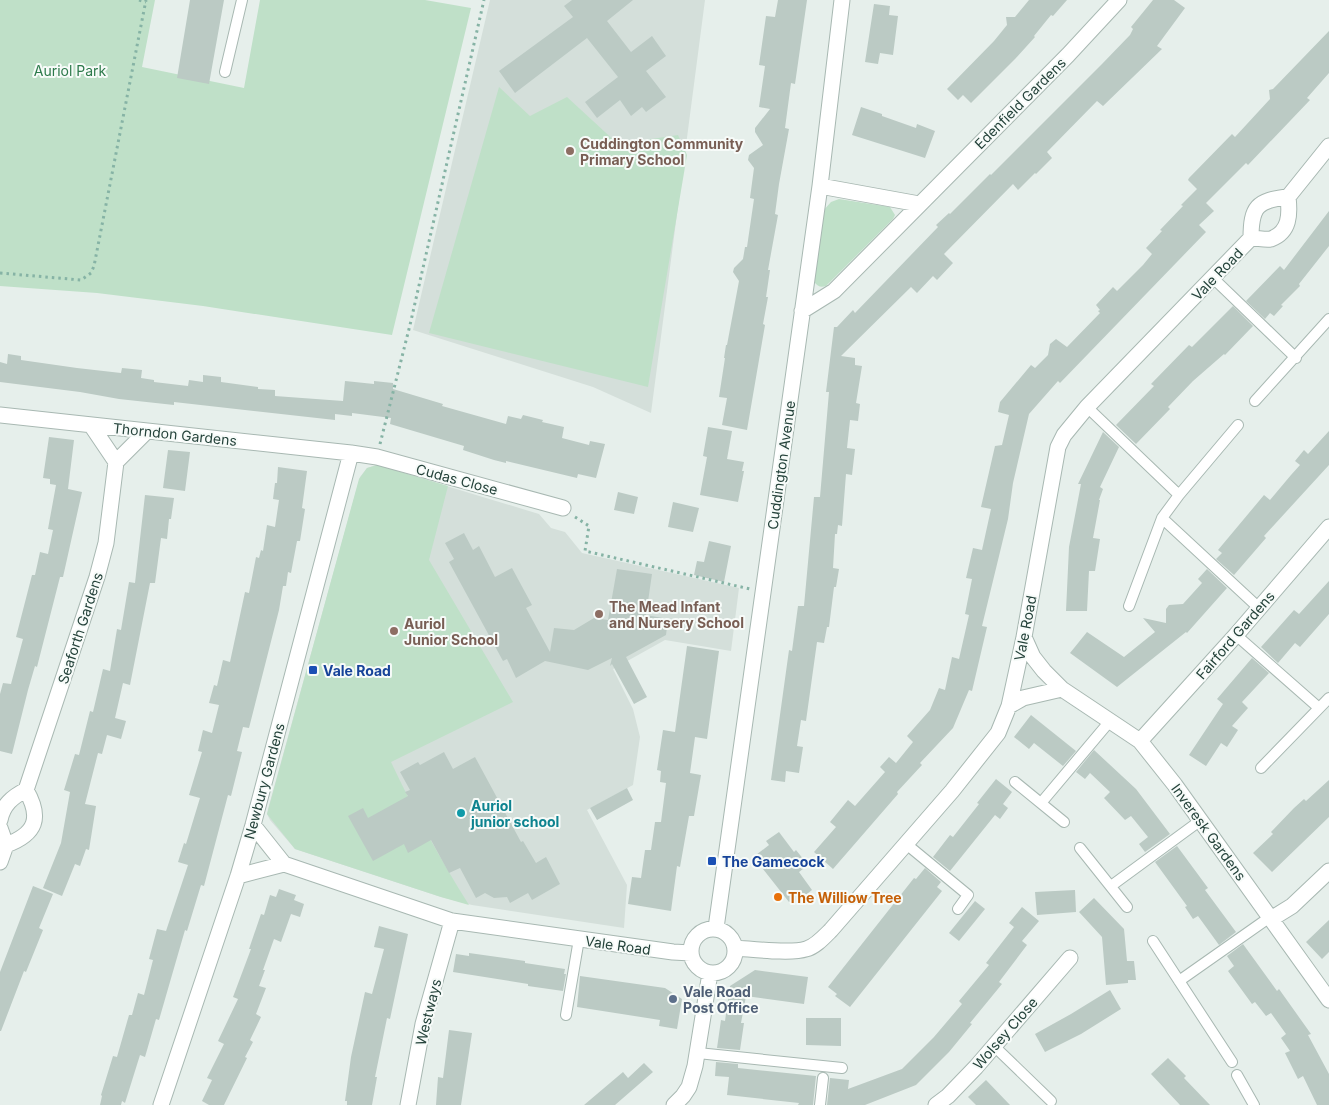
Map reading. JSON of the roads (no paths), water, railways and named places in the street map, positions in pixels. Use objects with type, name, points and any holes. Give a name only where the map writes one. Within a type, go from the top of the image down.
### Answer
[{"type":"street","name":"Cuddington Avenue","points":[[716,928],[820,186],[842,0]]},
{"type":"street","name":"Edenfield Gardens","points":[[802,311],[834,291],[1068,55],[1119,0]]},
{"type":"street","points":[[1288,198],[1329,146]]},
{"type":"street","points":[[820,186],[919,204]]},
{"type":"street","name":"Vale Road","points":[[735,948],[806,950],[830,930],[904,843],[952,791],[998,733],[1009,706],[1024,637],[1058,447],[1068,430],[1087,407],[1251,238],[1251,220],[1258,206],[1269,199],[1288,198],[1290,214],[1284,230],[1271,239],[1251,238]]},
{"type":"street","name":"Thorndon Gardens","points":[[0,415],[351,453]]},
{"type":"street","points":[[92,425],[116,462],[147,431]]},
{"type":"street","name":"Cudas Close","points":[[351,453],[377,457],[562,508]]},
{"type":"street","name":"Newbury Gardens","points":[[161,1105],[238,876],[253,825],[351,453]]},
{"type":"street","name":"Seaforth Gardens","points":[[26,790],[98,577],[106,543],[116,462]]},
{"type":"street","name":"Fairford Gardens","points":[[1140,742],[1329,527]]},
{"type":"street","name":"Inveresk Gardens","points":[[1024,637],[1033,657],[1062,689],[1140,742],[1175,785],[1329,1000]]},
{"type":"street","points":[[1009,706],[1023,698],[1062,689]]},
{"type":"street","points":[[0,820],[8,801],[26,790],[35,809],[36,815],[33,824],[27,834],[18,841],[6,845]]},
{"type":"street","points":[[238,876],[284,864],[253,825]]},
{"type":"street","points":[[0,828],[6,845],[0,862]]},
{"type":"street","name":"Vale Road","points":[[284,864],[452,921],[691,953]]},
{"type":"street","points":[[1271,918],[1292,906],[1329,871]]},
{"type":"street","name":"Westways","points":[[408,1105],[423,1024],[452,921]]},
{"type":"street","points":[[716,928],[728,935],[735,948],[733,961],[728,967],[723,971],[710,973],[699,968],[691,953],[697,937],[702,932],[716,928]]},
{"type":"street","name":"Wolsey Close","points":[[936,1105],[948,1096],[994,1046],[1070,958]]},
{"type":"street","points":[[684,1102],[698,1053],[710,973]]},
{"type":"lane","points":[[225,72],[242,0]]},
{"type":"lane","points":[[1213,278],[1296,358]]},
{"type":"lane","points":[[1255,401],[1296,358],[1329,319]]},
{"type":"lane","points":[[1087,407],[1179,495]]},
{"type":"lane","points":[[1129,606],[1162,518],[1179,495],[1238,426]]},
{"type":"lane","points":[[1162,518],[1259,608]]},
{"type":"lane","points":[[1236,635],[1319,708]]},
{"type":"lane","points":[[1261,768],[1329,698]]},
{"type":"lane","points":[[1041,803],[1110,721]]},
{"type":"lane","points":[[1015,782],[1064,822]]},
{"type":"lane","points":[[1110,886],[1200,820]]},
{"type":"lane","points":[[904,843],[968,896],[958,910]]},
{"type":"lane","points":[[1080,848],[1127,907]]},
{"type":"lane","points":[[1179,981],[1271,918]]},
{"type":"lane","points":[[566,1016],[579,939]]},
{"type":"lane","points":[[1153,941],[1232,1062]]},
{"type":"lane","points":[[994,1046],[1051,1101]]},
{"type":"lane","points":[[698,1053],[842,1068]]},
{"type":"lane","points":[[1237,1075],[1254,1105]]},
{"type":"lane","points":[[820,1105],[823,1078]]},
{"type":"place","name":"Cuddington Community Primary School","points":[[570,151]]},
{"type":"place","name":"The Mead Infant and Nursery School","points":[[599,614]]},
{"type":"place","name":"Auriol Junior School","points":[[394,631]]},
{"type":"place","name":"Vale Road","points":[[313,670]]},
{"type":"place","name":"Auriol junior school","points":[[461,813]]},
{"type":"place","name":"The Gamecock","points":[[712,861]]},
{"type":"place","name":"The Williow Tree","points":[[778,897]]},
{"type":"place","name":"Vale Road Post Office","points":[[673,999]]},
{"type":"park label","name":"Auriol Park","points":[[70,70]]}]
